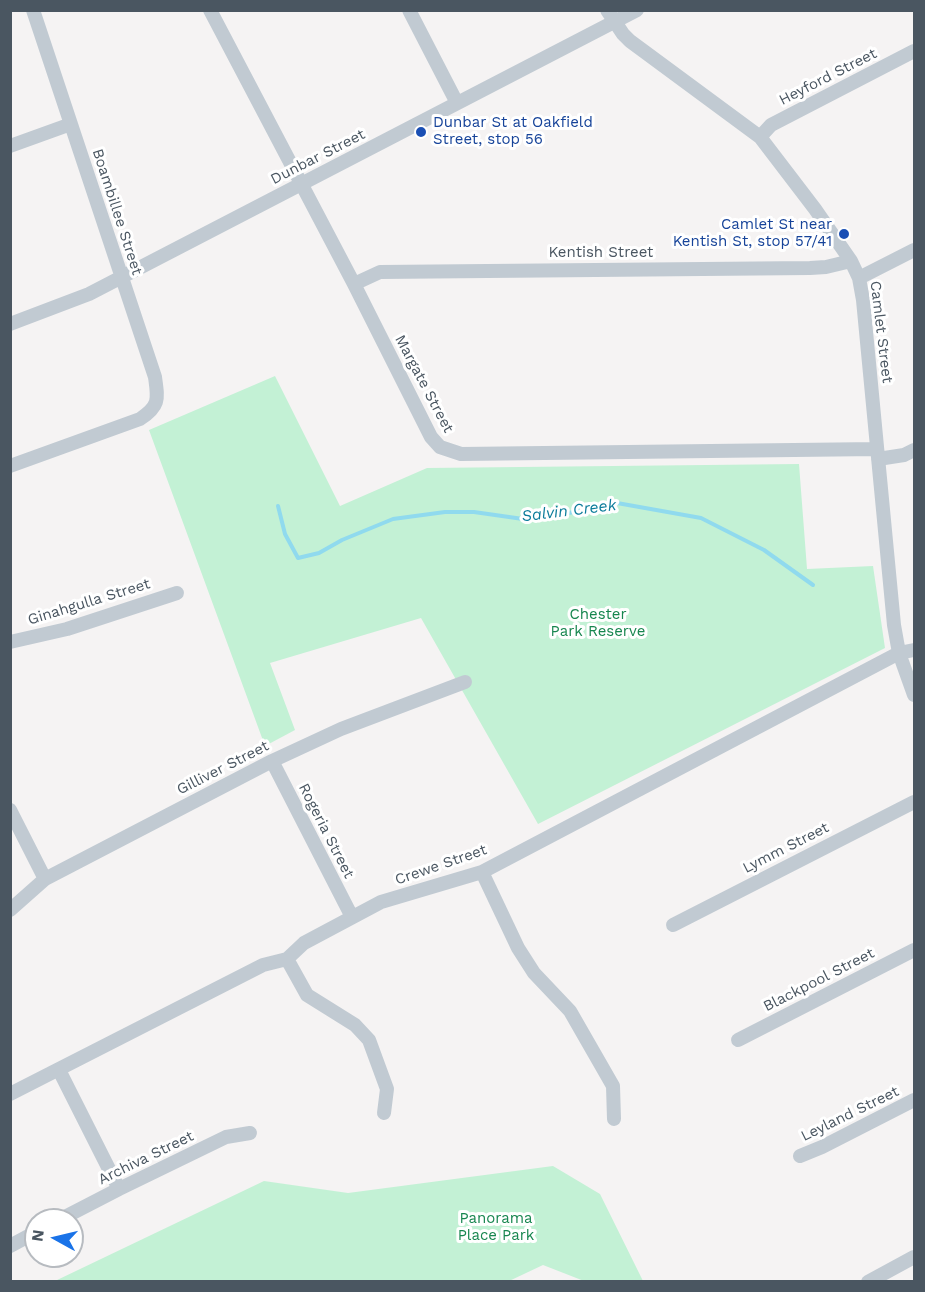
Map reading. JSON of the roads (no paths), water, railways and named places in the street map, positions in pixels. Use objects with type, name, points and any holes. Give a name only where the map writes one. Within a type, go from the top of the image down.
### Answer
[{"type":"street","name":"Boambillee Street","points":[[10,466],[140,419],[152,411],[158,399],[155,377],[33,10]]},
{"type":"street","name":"Margate Street","points":[[210,10],[354,284],[431,437],[440,447],[461,454],[904,455],[915,450]]},
{"type":"street","points":[[409,10],[457,104]]},
{"type":"street","name":"Dunbar Street","points":[[10,324],[89,294],[121,278],[457,104],[611,16],[636,10]]},
{"type":"street","name":"Camlet Street","points":[[611,16],[623,34],[638,47],[760,137],[851,261],[859,279],[867,337],[898,653],[915,695]]},
{"type":"street","name":"Heyford Street","points":[[760,137],[771,125],[915,51]]},
{"type":"street","points":[[10,146],[71,124]]},
{"type":"street","points":[[859,279],[915,250]]},
{"type":"street","name":"Kentish Street","points":[[354,284],[380,272],[810,268],[851,261]]},
{"type":"street","name":"Ginahgulla Street","points":[[10,642],[67,629],[177,593]]},
{"type":"street","name":"Crewe Street","points":[[10,1094],[262,965],[287,959],[304,944],[381,902],[482,872],[898,653],[915,650]]},
{"type":"street","name":"Gilliver Street","points":[[10,910],[45,879],[272,761],[341,729],[465,682]]},
{"type":"street","name":"Rogeria Street","points":[[272,761],[352,917]]},
{"type":"street","name":"Lymm Street","points":[[673,925],[915,802]]},
{"type":"street","points":[[10,810],[45,879]]},
{"type":"street","points":[[482,872],[518,948],[534,973],[570,1011],[613,1086],[614,1119]]},
{"type":"street","name":"Blackpool Street","points":[[738,1040],[915,950]]},
{"type":"street","points":[[287,959],[307,995],[356,1025],[369,1040],[387,1089],[384,1113]]},
{"type":"street","points":[[59,1070],[119,1189]]},
{"type":"street","name":"Leyland Street","points":[[800,1156],[822,1148],[915,1100]]},
{"type":"street","name":"Archiva Street","points":[[82,1208],[226,1137],[250,1133]]},
{"type":"street","points":[[10,1245],[24,1238]]},
{"type":"street","points":[[868,1281],[915,1257]]},
{"type":"waterway","name":"Salvin Creek","points":[[278,506],[285,534],[298,558],[319,553],[342,540],[393,519],[445,512],[474,512],[523,519],[564,514],[617,503],[701,518],[764,550],[813,585]]},
{"type":"place","name":"Dunbar St at Oakfield Street, stop 56","points":[[421,132]]},
{"type":"place","name":"Camlet St near Kentish St, stop 57/41","points":[[844,234]]},
{"type":"park label","name":"Chester Park Reserve","points":[[598,624]]},
{"type":"park label","name":"Panorama Place Park","points":[[496,1228]]}]
